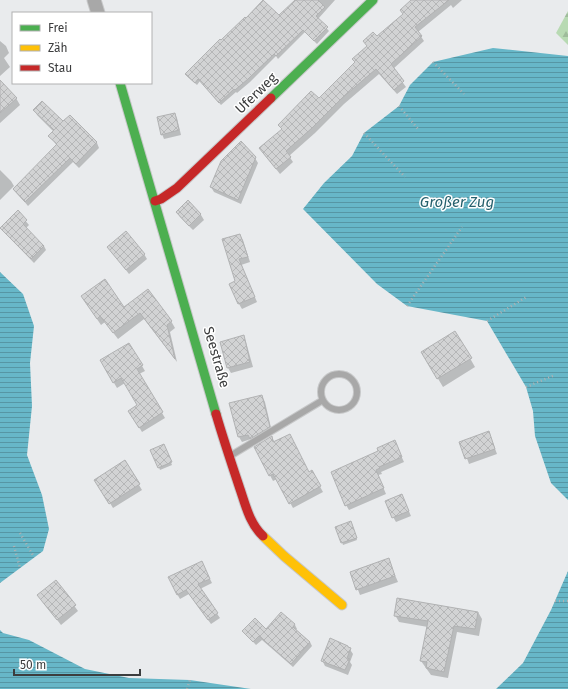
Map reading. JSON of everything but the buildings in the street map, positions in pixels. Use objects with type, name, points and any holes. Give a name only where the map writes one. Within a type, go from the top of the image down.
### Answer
[{"type":"street","points":[[94,0],[98,12]]},
{"type":"street","name":"Uferweg","points":[[154,201],[161,199],[177,188],[374,0]]},
{"type":"street","name":"Seestraße","points":[[120,84],[229,457],[249,515],[259,532],[284,556],[342,604]]},
{"type":"lane","points":[[333,374],[349,377],[353,380],[357,392],[356,398],[348,407],[336,409],[330,407],[323,400],[321,390],[323,383],[333,374]]},
{"type":"lane","points":[[229,457],[323,400]]},
{"type":"path","points":[[433,62],[464,94]]},
{"type":"path","points":[[399,106],[418,129]]},
{"type":"path","points":[[364,133],[405,177]]},
{"type":"path","points":[[407,306],[462,227]]},
{"type":"path","points":[[487,321],[528,296]]},
{"type":"path","points":[[526,387],[555,375]]},
{"type":"path","points":[[20,533],[34,557]]},
{"type":"path","points":[[14,546],[20,568]]},
{"type":"path","points":[[555,600],[568,601]]},
{"type":"path","points":[[187,689],[190,680]]},
{"type":"green space","points":[[568,11],[568,45],[556,33]]},
{"type":"water","name":"Großer Zug","points":[[493,48],[568,56],[568,500],[551,483],[535,436],[533,411],[526,387],[487,321],[407,306],[377,284],[303,209],[324,183],[352,156],[364,133],[399,106],[410,85],[433,62]]},
{"type":"water","points":[[0,272],[23,294],[34,326],[30,363],[32,406],[27,455],[42,495],[49,529],[43,551],[0,583]]},
{"type":"water","points":[[568,571],[568,689],[496,689],[523,663],[551,610]]},
{"type":"water","points":[[0,630],[3,633],[29,640],[85,669],[129,678],[190,680],[251,689],[0,689]]},
{"type":"traffic: fast","points":[[271,98],[373,0]]},
{"type":"traffic: fast","points":[[120,84],[216,414]]},
{"type":"traffic: slow","points":[[263,536],[284,556],[342,605]]},
{"type":"traffic: jam","points":[[155,201],[161,199],[177,188],[271,98]]},
{"type":"traffic: jam","points":[[216,414],[248,512],[254,525],[263,536]]}]
